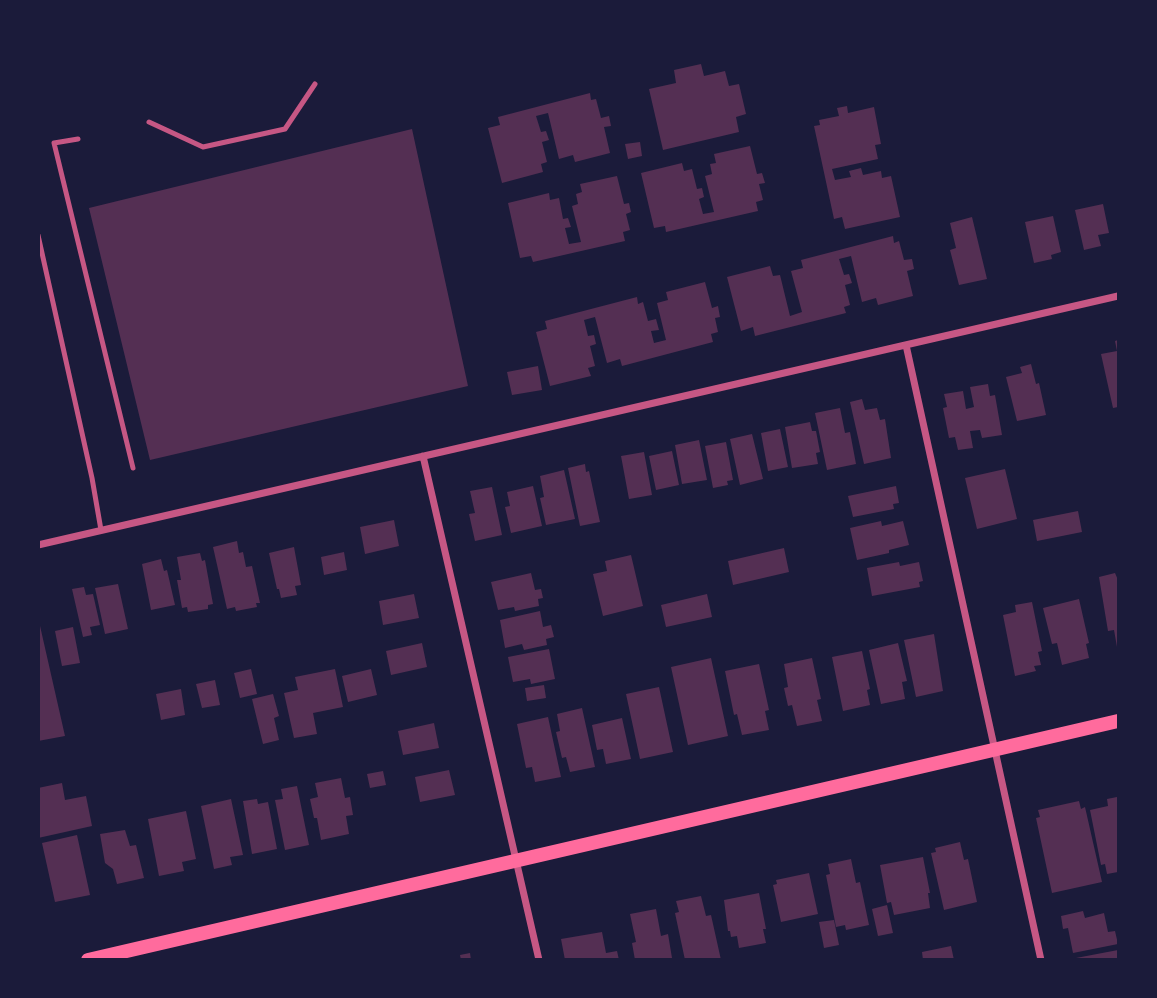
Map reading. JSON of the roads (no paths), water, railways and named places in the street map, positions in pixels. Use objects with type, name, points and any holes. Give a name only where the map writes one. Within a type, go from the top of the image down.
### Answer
[{"type":"main road","points":[[88,960],[1118,721]]},
{"type":"street","points":[[38,545],[1118,296]]},
{"type":"street","points":[[905,345],[1041,960]]},
{"type":"street","points":[[423,456],[539,960]]},
{"type":"lane","points":[[149,122],[203,147],[285,130],[315,84]]},
{"type":"lane","points":[[78,139],[54,143],[133,468]]},
{"type":"lane","points":[[38,235],[101,530]]}]
